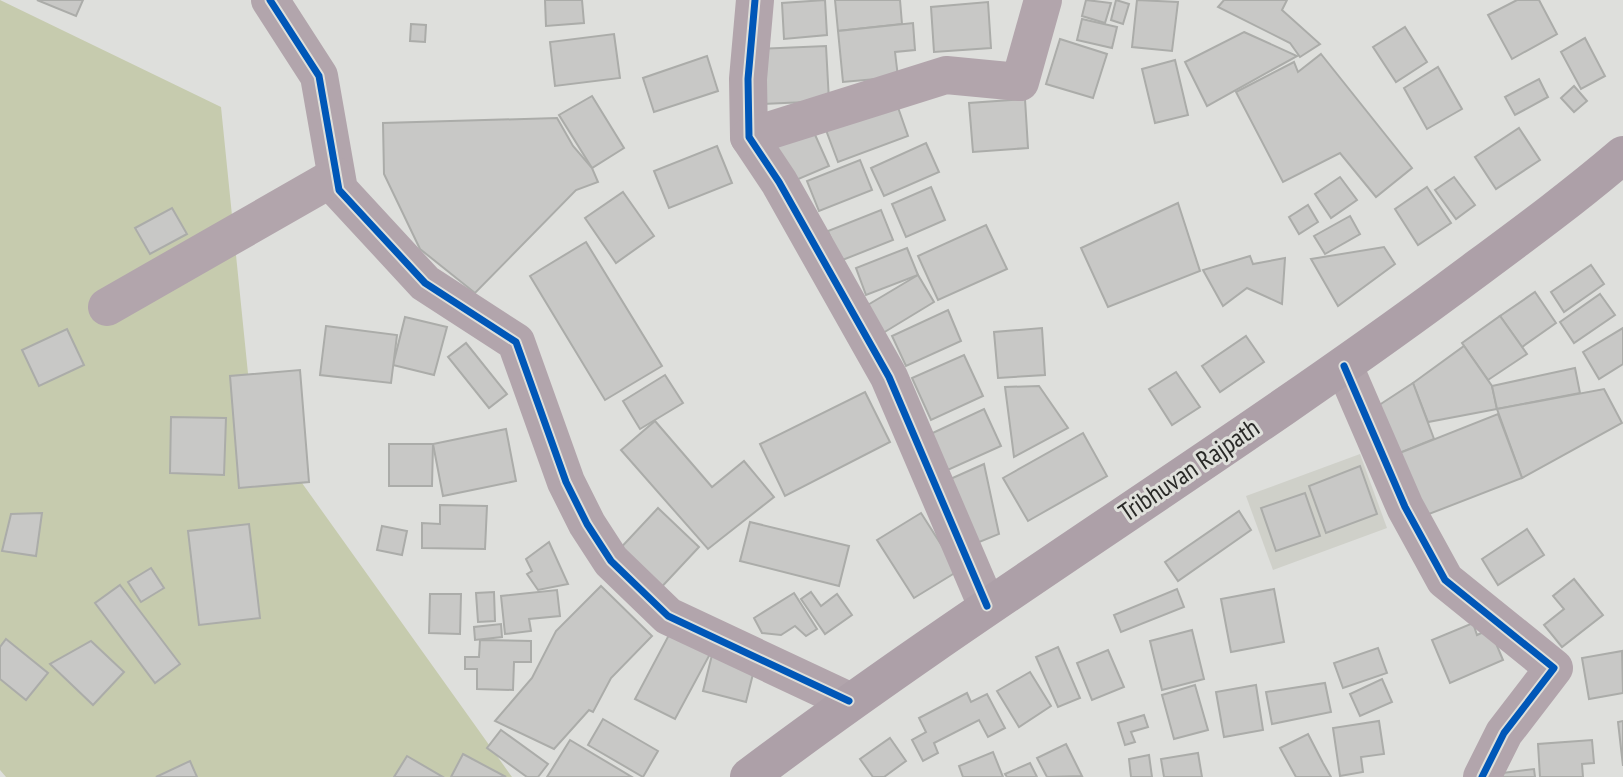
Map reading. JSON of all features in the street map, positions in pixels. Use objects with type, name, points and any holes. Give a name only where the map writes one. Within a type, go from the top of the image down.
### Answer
[{"type":"highway","name":"Tribhuvan Rajpath","points":[[749,777],[849,701],[986,606],[1344,366],[1583,190],[1623,155]]},
{"type":"street","points":[[270,0],[319,76],[339,190],[425,283],[516,342],[566,482],[587,524],[611,561],[668,616],[849,701]]},
{"type":"street","points":[[755,0],[748,79],[749,137],[779,182],[889,377],[986,606]]},
{"type":"street","points":[[749,137],[946,75],[1020,82],[1043,0]]},
{"type":"street","points":[[107,307],[337,176]]},
{"type":"street","points":[[1344,366],[1400,498],[1446,580],[1553,668],[1504,733],[1482,777]]},
{"type":"shaded area","points":[[1360,454],[1387,528],[1273,570],[1246,496]]},
{"type":"green space","points":[[0,0],[221,107],[252,413],[512,777],[6,777],[0,770]]},
{"type":"building","points":[[37,0],[83,0],[76,16]]},
{"type":"building","points":[[545,0],[582,0],[584,23],[546,26]]},
{"type":"building","points":[[825,0],[827,35],[784,39],[782,3]]},
{"type":"building","points":[[835,0],[900,0],[902,24],[838,31]]},
{"type":"building","points":[[1086,0],[1111,3],[1105,23],[1082,16]]},
{"type":"building","points":[[1116,0],[1129,4],[1123,24],[1111,20]]},
{"type":"building","points":[[1137,0],[1178,2],[1172,51],[1132,47]]},
{"type":"building","points":[[1224,0],[1287,0],[1282,10],[1320,44],[1300,57],[1290,43],[1218,7]]},
{"type":"building","points":[[1517,0],[1539,0],[1557,34],[1512,59],[1488,15]]},
{"type":"building","points":[[988,2],[991,48],[934,52],[931,7]]},
{"type":"building","points":[[1082,19],[1117,27],[1112,48],[1077,40]]},
{"type":"building","points":[[913,23],[915,50],[895,52],[898,77],[843,82],[838,31]]},
{"type":"building","points":[[411,24],[426,25],[425,42],[410,41]]},
{"type":"building","points":[[1405,27],[1427,62],[1396,82],[1373,47]]},
{"type":"building","points":[[1244,32],[1297,56],[1207,106],[1185,62]]},
{"type":"building","points":[[614,34],[620,78],[555,86],[550,42]]},
{"type":"building","points":[[1585,38],[1605,76],[1581,89],[1561,52]]},
{"type":"building","points":[[1060,39],[1107,54],[1093,98],[1046,84]]},
{"type":"building","points":[[826,46],[829,101],[761,104],[759,49]]},
{"type":"building","points":[[1321,54],[1412,168],[1376,197],[1340,153],[1283,182],[1236,92],[1294,62],[1298,72]]},
{"type":"building","points":[[707,56],[718,91],[654,112],[643,78]]},
{"type":"building","points":[[1175,60],[1188,115],[1155,123],[1142,69]]},
{"type":"building","points":[[1438,67],[1462,109],[1427,129],[1404,88]]},
{"type":"building","points":[[1539,79],[1548,97],[1515,115],[1505,97]]},
{"type":"building","points":[[1574,86],[1587,101],[1574,112],[1561,98]]},
{"type":"building","points":[[592,96],[624,148],[592,168],[559,115]]},
{"type":"building","points":[[894,96],[908,136],[838,162],[823,122]]},
{"type":"building","points":[[1025,99],[1028,148],[973,152],[969,103]]},
{"type":"building","points":[[557,118],[573,146],[592,168],[598,182],[576,190],[475,293],[420,249],[384,174],[383,123]]},
{"type":"building","points":[[812,128],[829,166],[789,183],[772,146]]},
{"type":"building","points":[[1519,128],[1540,160],[1496,189],[1475,157]]},
{"type":"building","points":[[926,143],[939,172],[884,196],[871,168]]},
{"type":"building","points":[[717,146],[732,183],[669,208],[654,171]]},
{"type":"building","points":[[860,160],[872,190],[819,211],[807,181]]},
{"type":"building","points":[[1340,177],[1357,200],[1331,218],[1315,194]]},
{"type":"building","points":[[1454,177],[1475,205],[1456,219],[1435,190]]},
{"type":"building","points":[[931,187],[945,220],[906,237],[892,204]]},
{"type":"building","points":[[1427,187],[1451,223],[1418,245],[1395,209]]},
{"type":"building","points":[[623,192],[654,236],[616,263],[585,218]]},
{"type":"building","points":[[1178,203],[1200,271],[1108,307],[1081,248]]},
{"type":"building","points":[[1308,205],[1318,222],[1299,234],[1289,217]]},
{"type":"building","points":[[172,208],[187,234],[150,254],[135,228]]},
{"type":"building","points":[[881,210],[893,240],[840,261],[828,231]]},
{"type":"building","points":[[1350,216],[1360,234],[1325,254],[1314,236]]},
{"type":"building","points":[[986,225],[1007,269],[938,300],[918,256]]},
{"type":"building","points":[[586,242],[662,366],[605,400],[530,276]]},
{"type":"building","points":[[1384,247],[1395,264],[1338,306],[1311,259]]},
{"type":"building","points":[[907,248],[918,275],[866,295],[856,268]]},
{"type":"building","points":[[1250,256],[1253,264],[1285,258],[1282,304],[1247,288],[1223,306],[1203,270]]},
{"type":"building","points":[[1591,265],[1604,284],[1564,312],[1551,292]]},
{"type":"building","points":[[918,275],[934,302],[883,333],[866,306]]},
{"type":"building","points":[[1535,292],[1556,323],[1522,347],[1500,316]]},
{"type":"building","points":[[1600,294],[1615,315],[1574,343],[1560,322]]},
{"type":"building","points":[[948,310],[961,341],[906,366],[892,336]]},
{"type":"building","points":[[1500,316],[1527,354],[1488,380],[1462,343]]},
{"type":"building","points":[[405,317],[447,327],[434,375],[393,365]]},
{"type":"building","points":[[326,326],[397,335],[391,383],[320,375]]},
{"type":"building","points":[[1042,328],[1045,375],[998,378],[994,332]]},
{"type":"building","points":[[1623,328],[1623,364],[1599,379],[1583,352]]},
{"type":"building","points":[[67,329],[84,365],[39,386],[22,350]]},
{"type":"building","points":[[1246,336],[1264,362],[1220,392],[1202,366]]},
{"type":"building","points":[[466,343],[507,394],[489,408],[448,357]]},
{"type":"building","points":[[1464,346],[1492,386],[1497,409],[1428,422],[1413,383]]},
{"type":"building","points":[[964,355],[983,396],[931,420],[912,378]]},
{"type":"building","points":[[1575,368],[1580,393],[1497,409],[1492,386]]},
{"type":"building","points":[[300,370],[309,482],[239,488],[230,376]]},
{"type":"building","points":[[1176,372],[1200,407],[1172,425],[1149,389]]},
{"type":"building","points":[[665,375],[683,403],[640,429],[623,401]]},
{"type":"building","points":[[1413,383],[1434,439],[1392,456],[1370,411]]},
{"type":"building","points":[[1039,386],[1068,428],[1014,457],[1005,387]]},
{"type":"building","points":[[1604,389],[1622,423],[1522,478],[1497,409]]},
{"type":"building","points":[[865,392],[890,442],[785,496],[760,444]]},
{"type":"building","points":[[984,409],[1001,446],[941,473],[924,437]]},
{"type":"building","points":[[1498,414],[1522,478],[1416,519],[1392,456]]},
{"type":"building","points":[[171,417],[226,418],[224,475],[170,473]]},
{"type":"building","points":[[655,421],[712,487],[744,461],[774,497],[708,549],[621,450]]},
{"type":"building","points":[[506,429],[516,481],[443,496],[433,444]]},
{"type":"building","points":[[1083,433],[1107,476],[1028,521],[1003,478]]},
{"type":"building","points":[[389,444],[433,444],[432,486],[389,486]]},
{"type":"building","points":[[984,464],[999,534],[967,547],[939,484]]},
{"type":"building","points":[[1360,466],[1377,514],[1326,533],[1309,486]]},
{"type":"building","points":[[1305,493],[1320,536],[1276,551],[1261,508]]},
{"type":"building","points":[[440,505],[487,506],[485,549],[422,548],[422,523],[440,524]]},
{"type":"building","points":[[658,508],[699,547],[655,594],[614,555]]},
{"type":"building","points":[[1239,511],[1251,530],[1178,581],[1165,562]]},
{"type":"building","points":[[42,513],[36,556],[2,551],[11,514]]},
{"type":"building","points":[[921,513],[958,571],[914,598],[877,540]]},
{"type":"building","points":[[750,522],[849,546],[839,586],[740,561]]},
{"type":"building","points":[[249,524],[260,618],[199,625],[188,531]]},
{"type":"building","points":[[382,526],[407,531],[402,555],[377,550]]},
{"type":"building","points":[[1527,529],[1544,555],[1498,585],[1482,559]]},
{"type":"building","points":[[549,542],[568,584],[538,590],[527,574],[532,571],[526,559]]},
{"type":"building","points":[[151,568],[164,588],[141,602],[128,582]]},
{"type":"building","points":[[1574,579],[1603,615],[1562,647],[1544,625],[1564,609],[1553,596]]},
{"type":"building","points":[[120,585],[180,664],[155,683],[95,603]]},
{"type":"building","points":[[601,586],[652,636],[611,678],[593,712],[589,710],[554,749],[495,721],[532,678],[556,631]]},
{"type":"building","points":[[1177,589],[1184,607],[1121,632],[1114,615]]},
{"type":"building","points":[[1274,589],[1284,642],[1231,652],[1221,599]]},
{"type":"building","points":[[557,590],[560,616],[529,619],[531,631],[505,634],[501,596]]},
{"type":"building","points":[[494,592],[495,621],[478,622],[476,593]]},
{"type":"building","points":[[811,592],[821,606],[837,594],[852,615],[825,634],[801,599]]},
{"type":"building","points":[[794,593],[817,629],[806,636],[795,626],[781,635],[762,633],[754,618]]},
{"type":"building","points":[[430,594],[461,594],[460,634],[429,633]]},
{"type":"building","points":[[1473,623],[1477,635],[1490,629],[1503,660],[1450,683],[1432,640]]},
{"type":"building","points":[[501,624],[502,637],[475,640],[474,627]]},
{"type":"building","points":[[1192,630],[1204,679],[1162,690],[1150,641]]},
{"type":"building","points":[[670,633],[710,654],[675,719],[635,699]]},
{"type":"building","points":[[6,639],[48,673],[26,700],[0,679],[0,647]]},
{"type":"building","points":[[480,640],[531,641],[531,662],[514,662],[513,690],[477,689],[477,669],[465,669],[465,657],[479,657]]},
{"type":"building","points":[[91,641],[124,672],[93,705],[50,664]]},
{"type":"building","points":[[714,647],[757,658],[746,702],[703,691]]},
{"type":"building","points":[[1058,647],[1080,698],[1058,707],[1036,657]]},
{"type":"building","points":[[1378,648],[1387,673],[1343,688],[1334,663]]},
{"type":"building","points":[[1108,650],[1124,687],[1092,700],[1077,663]]},
{"type":"building","points":[[1622,651],[1623,693],[1589,699],[1582,658]]},
{"type":"building","points":[[1030,672],[1051,706],[1019,727],[997,691]]},
{"type":"building","points":[[1382,679],[1392,702],[1360,716],[1350,694]]},
{"type":"building","points":[[1325,683],[1331,712],[1272,724],[1266,692]]},
{"type":"building","points":[[1195,685],[1208,730],[1174,739],[1162,695]]},
{"type":"building","points":[[1256,685],[1263,730],[1224,737],[1216,692]]},
{"type":"building","points":[[967,693],[971,702],[987,694],[1005,728],[988,737],[979,720],[934,743],[938,753],[923,761],[912,740],[926,732],[919,718]]},
{"type":"building","points":[[1144,715],[1148,727],[1131,732],[1135,742],[1125,745],[1118,723]]},
{"type":"building","points":[[603,719],[658,751],[643,777],[588,745]]},
{"type":"building","points":[[1379,721],[1384,754],[1361,757],[1363,772],[1340,776],[1333,728]]},
{"type":"building","points":[[1623,721],[1623,766],[1618,722]]},
{"type":"building","points":[[501,730],[548,764],[538,777],[527,777],[487,748]]},
{"type":"building","points":[[1308,734],[1331,777],[1296,777],[1280,748]]},
{"type":"building","points":[[890,738],[906,761],[884,777],[873,777],[860,759]]},
{"type":"building","points":[[570,740],[632,777],[547,777]]},
{"type":"building","points":[[1592,740],[1594,763],[1582,764],[1583,777],[1540,777],[1538,744]]},
{"type":"building","points":[[1066,744],[1082,776],[1047,777],[1037,758]]},
{"type":"building","points":[[993,752],[1003,777],[963,777],[959,766]]},
{"type":"building","points":[[1198,753],[1202,777],[1164,777],[1161,759]]},
{"type":"building","points":[[463,754],[506,777],[451,777]]},
{"type":"building","points":[[1149,755],[1152,777],[1131,777],[1129,759]]},
{"type":"building","points":[[407,756],[443,777],[394,777]]},
{"type":"building","points":[[190,761],[197,777],[156,777]]},
{"type":"building","points":[[1030,763],[1037,777],[1007,777],[1005,774]]},
{"type":"building","points":[[1534,769],[1535,777],[1487,777],[1487,775]]},
{"type":"cycle path","points":[[270,0],[319,76],[339,190],[425,283],[516,342],[566,482],[587,524],[611,561],[668,616],[849,701]]},
{"type":"cycle path","points":[[755,0],[748,79],[749,137],[779,182],[889,377],[987,606]]},
{"type":"cycle path","points":[[1344,366],[1405,507],[1445,580],[1554,668],[1504,733],[1482,777]]}]
